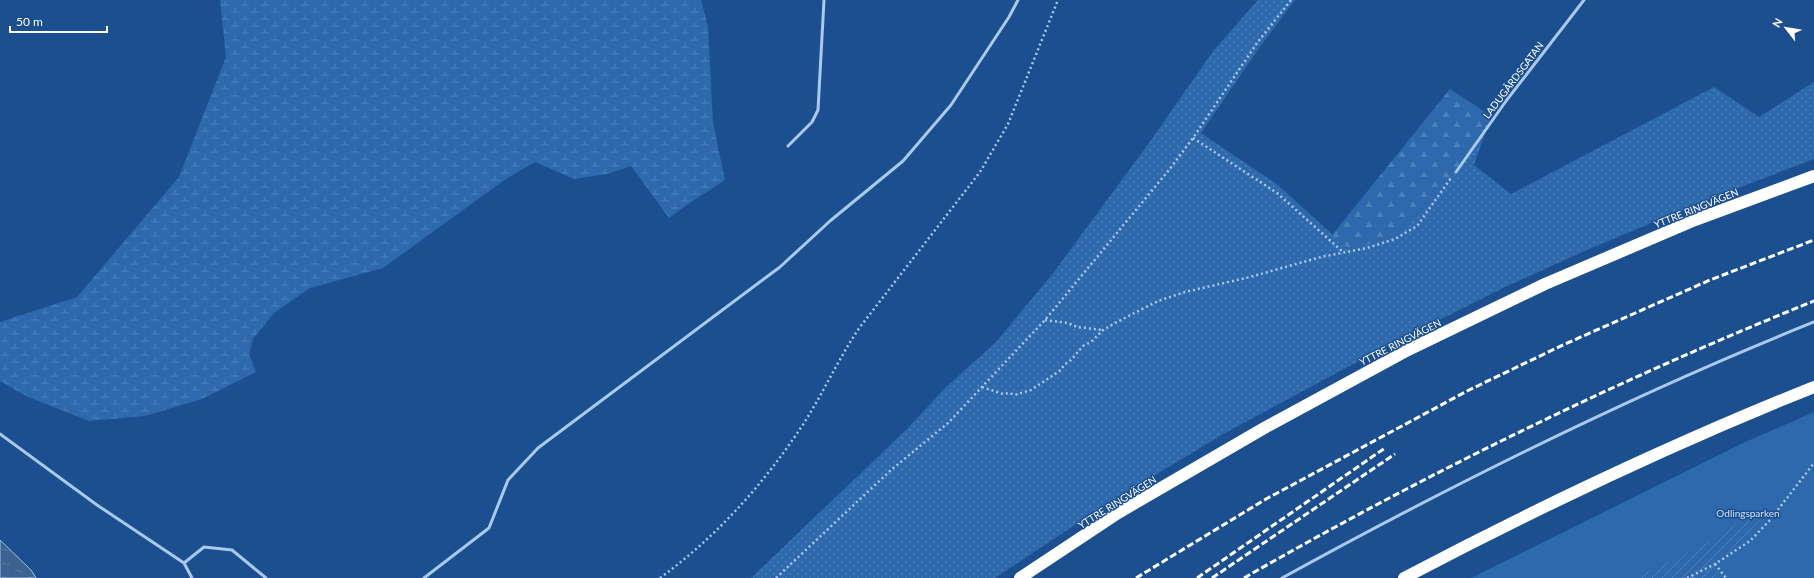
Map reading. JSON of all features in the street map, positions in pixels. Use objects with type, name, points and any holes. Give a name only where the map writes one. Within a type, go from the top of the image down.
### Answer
[{"type":"highway","name":"YTTRE RINGVÄGEN","points":[[1020,578],[1118,513],[1266,427],[1408,350],[1559,278],[1695,220],[1814,176]]},
{"type":"highway","points":[[1404,578],[1479,538],[1620,471],[1814,387]]},
{"type":"lane","points":[[788,146],[812,122],[818,110],[824,0]]},
{"type":"lane","points":[[424,578],[489,528],[508,480],[538,448],[780,267],[830,221],[903,161],[951,105],[1009,17],[1018,0]]},
{"type":"lane","name":"LADUGÅRDSGATAN","points":[[1456,172],[1506,101],[1584,0]]},
{"type":"lane","points":[[1282,578],[1383,523],[1512,456],[1742,351],[1814,322]]},
{"type":"lane","points":[[0,434],[97,504],[184,563],[192,578]]},
{"type":"lane","points":[[184,563],[204,547],[232,550],[266,578]]},
{"type":"path","points":[[660,578],[680,563],[719,529],[767,474],[802,425],[843,352],[860,327],[980,172],[1008,124],[1058,0]]},
{"type":"path","points":[[776,578],[891,470],[948,423],[1045,320],[1139,208],[1193,138],[1257,43],[1291,0]]},
{"type":"path","points":[[1193,138],[1277,193],[1343,252]]},
{"type":"path","points":[[982,387],[1003,394],[1010,393],[1015,395],[1031,390],[1061,370],[1083,346],[1091,342],[1103,330],[1158,301],[1184,292],[1250,277],[1321,257],[1367,248],[1394,239],[1417,226],[1456,172]]},
{"type":"path","points":[[1045,320],[1068,323],[1086,329],[1103,330]]},
{"type":"path","points":[[1687,578],[1715,564],[1750,541],[1770,520],[1814,463]]},
{"type":"path","points":[[1715,564],[1726,578]]},
{"type":"green space","points":[[220,0],[701,0],[708,26],[713,123],[725,180],[669,218],[631,166],[607,174],[574,179],[535,162],[506,179],[383,268],[310,288],[274,313],[253,339],[249,354],[256,372],[202,399],[145,416],[89,421],[26,396],[0,381],[0,322],[77,297],[179,177],[226,57]]},
{"type":"green space","points":[[1258,0],[1295,0],[1259,48],[1201,133],[1278,185],[1347,248],[1456,169],[1491,116],[1474,165],[1511,194],[1714,87],[1759,117],[1814,82],[1814,159],[1692,206],[1589,249],[1503,288],[1370,355],[1225,433],[1099,509],[995,578],[751,578],[907,429],[946,387],[996,342],[1054,272],[1149,143],[1214,50]]},
{"type":"green space","points":[[1450,89],[1491,116],[1456,169],[1413,223],[1393,237],[1366,245],[1347,248],[1332,235]]},
{"type":"green space","name":"Odlingsparken","points":[[1814,412],[1814,578],[1471,578],[1743,443]]},
{"type":"green space","points":[[1750,511],[1763,523],[1744,542],[1711,562],[1721,578],[1636,578],[1723,534],[1738,523]]},
{"type":"water","points":[[0,540],[31,570],[36,578],[0,578]]},
{"type":"railway","points":[[1136,578],[1266,499],[1469,390],[1565,344],[1710,280],[1814,240]]},
{"type":"railway","points":[[1244,578],[1313,539],[1453,465],[1524,430],[1668,363],[1814,301]]},
{"type":"railway","points":[[1197,578],[1385,448]]},
{"type":"railway","points":[[1212,578],[1395,454]]}]
